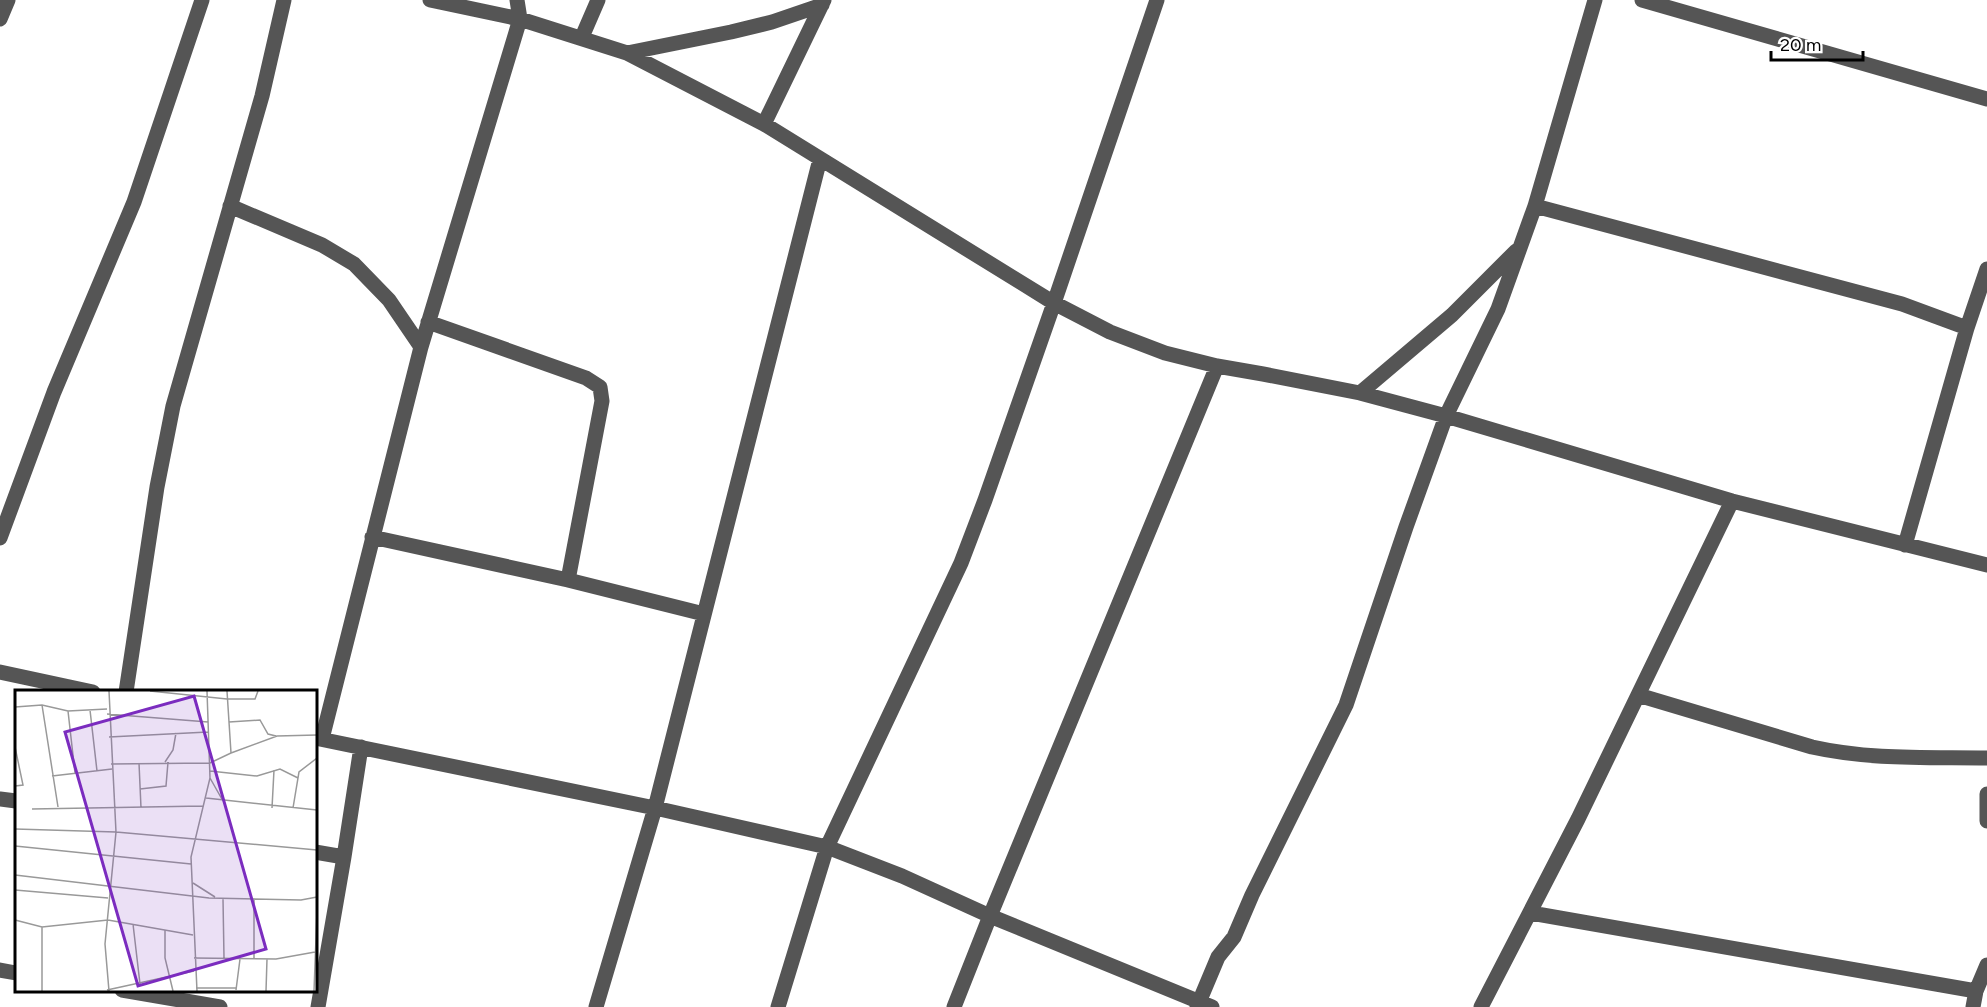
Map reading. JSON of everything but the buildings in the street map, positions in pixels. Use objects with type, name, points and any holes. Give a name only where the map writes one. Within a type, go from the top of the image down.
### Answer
[{"type":"street","points":[[0,19],[8,0]]},
{"type":"street","points":[[0,538],[54,392],[134,202],[202,0]]},
{"type":"street","points":[[126,690],[157,487],[173,406],[262,96],[284,0]]},
{"type":"street","points":[[430,0],[520,19],[627,53],[764,124],[1054,303],[1110,332],[1165,353],[1217,366],[1360,393],[1446,416],[1732,501],[1987,564]]},
{"type":"street","points":[[517,0],[520,19],[421,347],[319,738],[655,808],[827,847],[902,876],[990,916],[1203,1005],[1218,957],[1234,937],[1251,895],[1346,705],[1446,416],[1498,309],[1535,206],[1595,0]]},
{"type":"street","points":[[582,37],[598,0]]},
{"type":"street","points":[[778,1007],[827,847],[961,563],[1054,303],[1157,0]]},
{"type":"street","points":[[1642,0],[1987,99]]},
{"type":"street","points":[[627,53],[772,22],[823,2]]},
{"type":"street","points":[[764,124],[823,2]]},
{"type":"street","points":[[596,1007],[655,808],[820,159]]},
{"type":"street","points":[[230,206],[322,245],[354,264],[389,300],[421,347]]},
{"type":"street","points":[[1535,206],[1902,304],[1967,328]]},
{"type":"street","points":[[1360,393],[1452,315],[1520,246]]},
{"type":"street","points":[[1905,544],[1967,328],[1987,269]]},
{"type":"street","points":[[428,322],[586,378],[600,387],[602,401],[568,580]]},
{"type":"street","points":[[954,1007],[1217,366]]},
{"type":"street","points":[[1481,1007],[1532,913],[1732,501]]},
{"type":"street","points":[[372,537],[568,580],[704,614]]},
{"type":"street","points":[[0,672],[84,690]]},
{"type":"street","points":[[1638,695],[1812,747],[1841,753],[1905,758],[1987,758]]},
{"type":"street","points":[[318,1007],[361,747]]},
{"type":"street","points":[[1987,794],[1987,820]]},
{"type":"street","points":[[0,799],[15,801]]},
{"type":"street","points":[[316,852],[344,857]]},
{"type":"street","points":[[1532,913],[1976,991]]},
{"type":"street","points":[[1973,1007],[1976,991],[1987,965]]},
{"type":"street","points":[[0,970],[15,973]]},
{"type":"street","points":[[134,992],[220,1007]]}]
